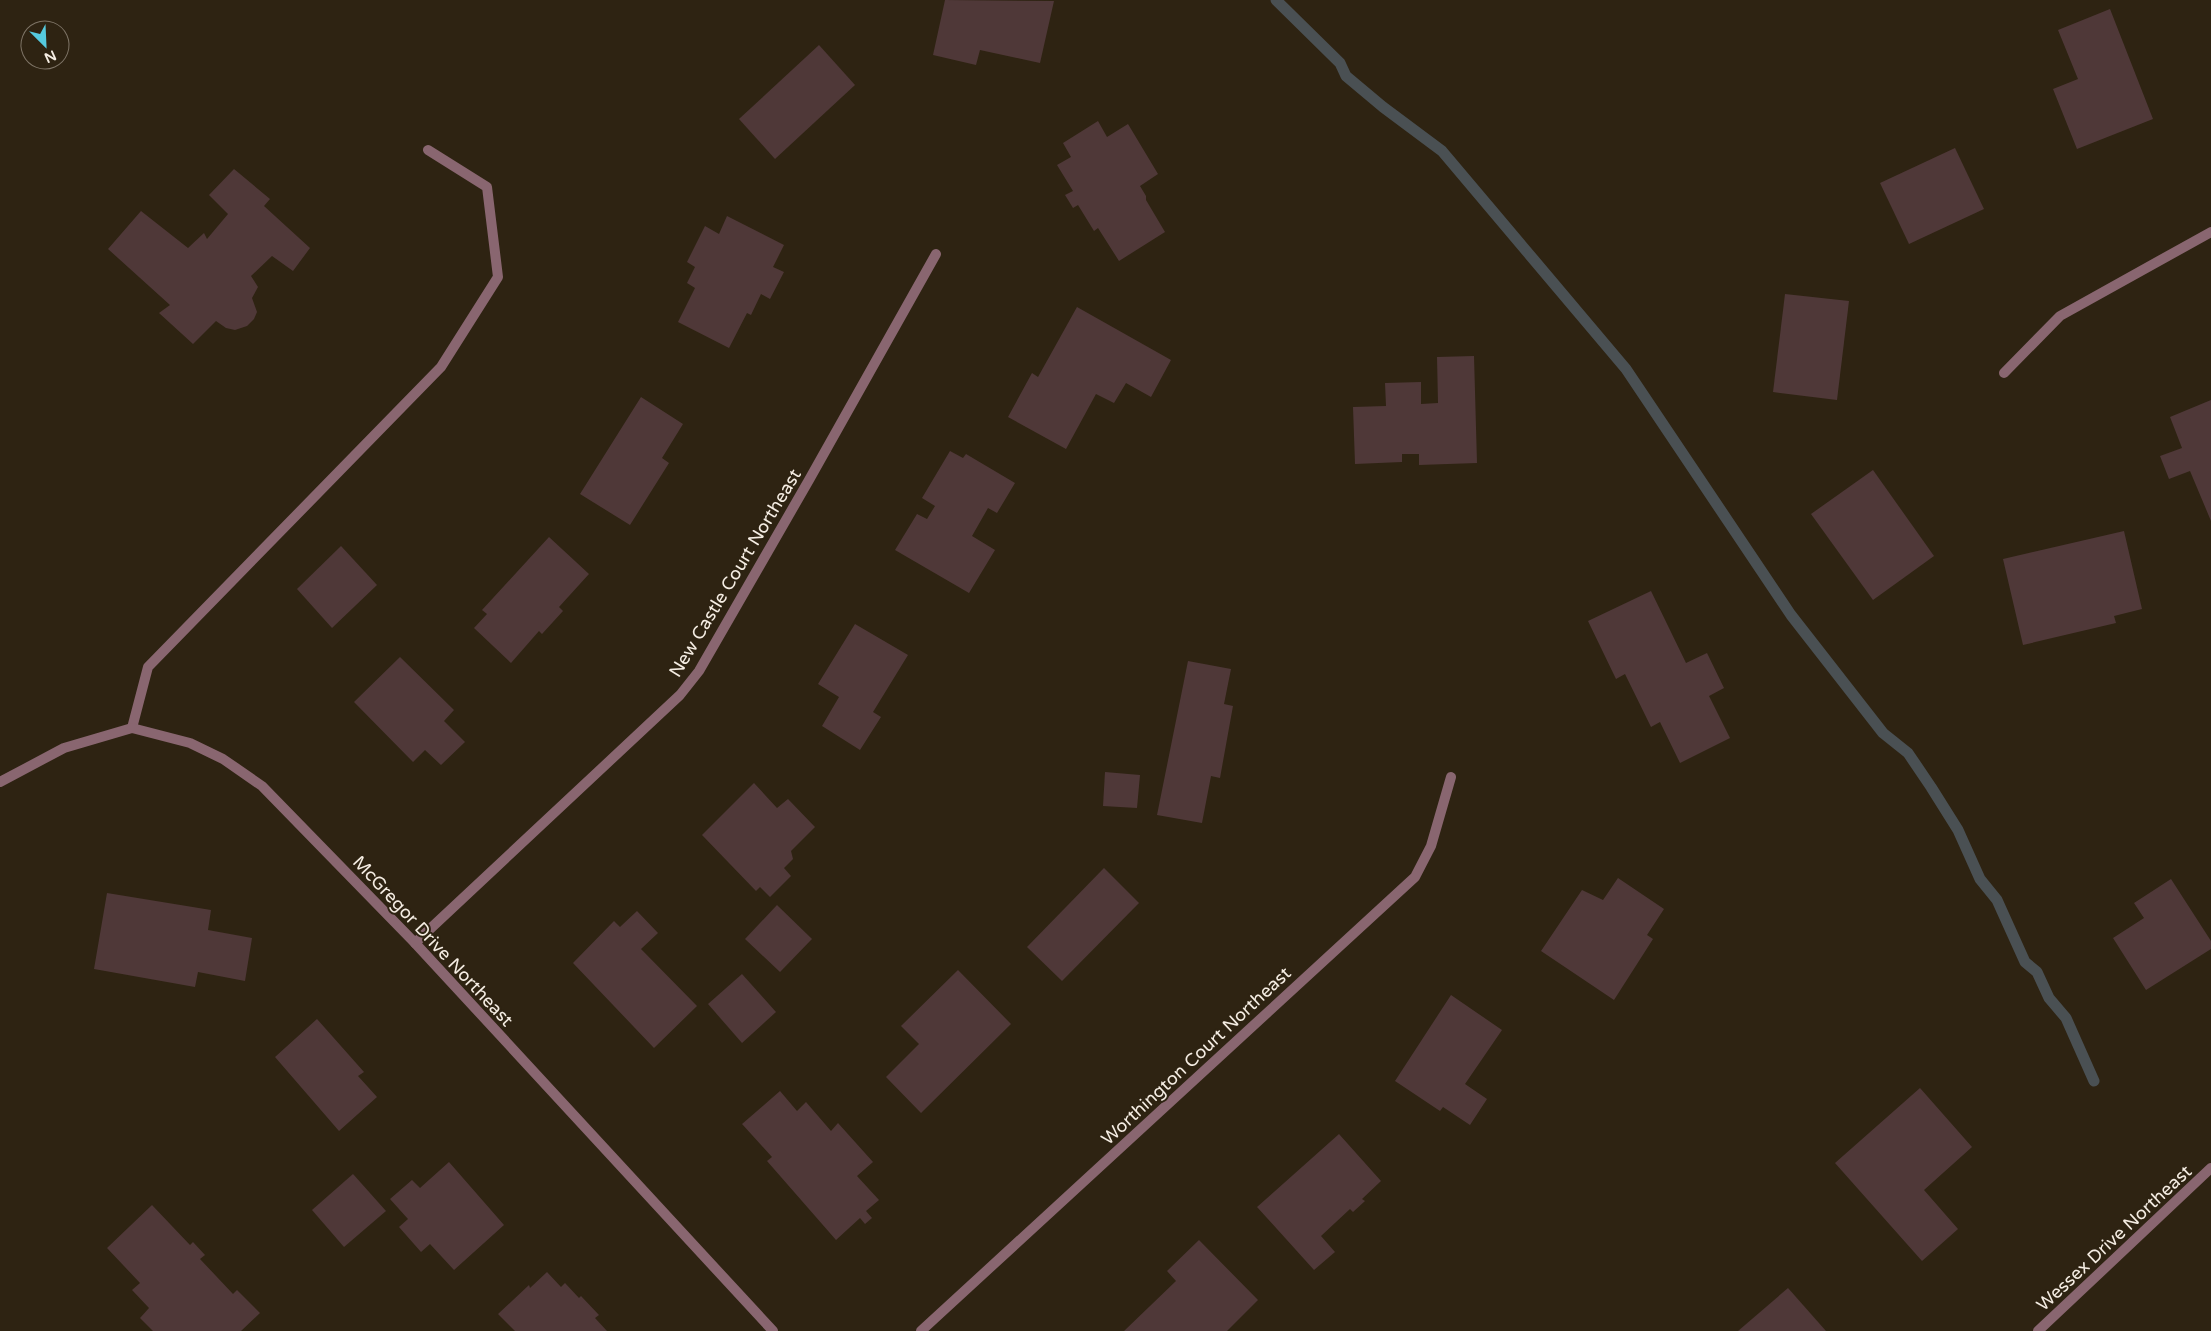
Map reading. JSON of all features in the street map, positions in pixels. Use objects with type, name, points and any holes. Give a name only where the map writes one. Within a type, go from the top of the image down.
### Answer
[{"type":"street","points":[[0,782],[64,748],[132,728],[148,668],[442,367],[498,277],[487,187],[428,150]]},
{"type":"street","points":[[2004,373],[2060,316],[2211,232]]},
{"type":"street","name":"New Castle Court Northeast","points":[[415,943],[680,695],[699,671],[936,254]]},
{"type":"street","name":"McGregor Drive Northeast","points":[[132,728],[190,743],[223,759],[262,786],[415,943],[773,1331]]},
{"type":"street","name":"Worthington Court Northeast","points":[[921,1331],[1415,876],[1431,846],[1451,777]]},
{"type":"street","name":"Wessex Drive Northeast","points":[[2038,1331],[2211,1168]]},
{"type":"building","points":[[945,0],[1054,1],[1040,63],[980,50],[976,65],[933,55]]},
{"type":"building","points":[[2110,9],[2153,119],[2077,149],[2053,89],[2078,79],[2058,30]]},
{"type":"building","points":[[819,45],[855,85],[775,159],[739,119]]},
{"type":"building","points":[[1098,121],[1107,137],[1128,124],[1158,174],[1140,186],[1165,232],[1119,261],[1098,228],[1094,231],[1078,205],[1073,208],[1065,195],[1073,191],[1057,165],[1071,157],[1063,143]]},
{"type":"building","points":[[1955,148],[1984,209],[1909,244],[1880,183]]},
{"type":"building","points":[[234,169],[270,199],[264,206],[310,248],[293,271],[272,256],[251,276],[258,287],[252,298],[257,312],[254,319],[247,326],[235,330],[226,328],[216,321],[193,344],[159,313],[170,305],[108,249],[141,211],[188,248],[204,233],[207,239],[228,214],[209,195]]},
{"type":"building","points":[[727,216],[784,245],[773,267],[784,272],[770,299],[761,294],[751,315],[747,313],[729,348],[678,322],[695,288],[687,283],[695,267],[687,262],[705,226],[719,234]]},
{"type":"building","points":[[1785,294],[1849,301],[1837,400],[1773,392]]},
{"type":"building","points":[[1077,307],[1171,360],[1151,397],[1126,383],[1114,403],[1096,394],[1066,449],[1008,417],[1032,373],[1038,377]]},
{"type":"building","points":[[1474,356],[1477,463],[1419,465],[1419,454],[1402,454],[1402,462],[1355,464],[1353,407],[1386,406],[1385,383],[1421,382],[1421,404],[1438,403],[1437,357]]},
{"type":"building","points":[[641,397],[683,424],[662,458],[669,463],[630,525],[580,494]]},
{"type":"building","points":[[2211,400],[2211,521],[2190,471],[2169,479],[2160,456],[2182,448],[2170,417]]},
{"type":"building","points":[[950,451],[963,458],[966,454],[1015,483],[997,513],[988,508],[972,536],[995,550],[969,593],[895,550],[917,514],[927,519],[935,506],[922,498]]},
{"type":"building","points":[[1873,470],[1934,556],[1873,600],[1811,514]]},
{"type":"building","points":[[2124,531],[2142,609],[2114,616],[2116,623],[2023,645],[2003,559]]},
{"type":"building","points":[[549,537],[589,574],[559,607],[563,611],[542,634],[539,631],[511,663],[474,628],[487,614],[482,610]]},
{"type":"building","points":[[341,546],[377,585],[332,628],[297,589]]},
{"type":"building","points":[[1651,591],[1686,663],[1707,653],[1724,688],[1709,696],[1730,738],[1680,763],[1660,722],[1651,727],[1625,674],[1616,679],[1588,621]]},
{"type":"building","points":[[855,624],[908,655],[873,712],[881,717],[860,750],[822,726],[839,697],[818,684]]},
{"type":"building","points":[[400,657],[454,710],[444,721],[465,742],[441,765],[425,750],[413,762],[354,702]]},
{"type":"building","points":[[1188,661],[1231,669],[1224,704],[1233,706],[1220,778],[1211,776],[1202,823],[1157,815]]},
{"type":"building","points":[[1105,772],[1140,775],[1137,808],[1103,806]]},
{"type":"building","points":[[754,783],[777,808],[788,799],[815,827],[791,851],[793,859],[784,868],[791,876],[770,897],[760,887],[756,891],[702,835]]},
{"type":"building","points":[[1104,868],[1139,903],[1062,981],[1027,947]]},
{"type":"building","points":[[1618,878],[1664,909],[1647,935],[1653,939],[1614,1000],[1541,951],[1582,890],[1603,900]]},
{"type":"building","points":[[2171,879],[2211,941],[2211,949],[2146,990],[2113,938],[2144,918],[2134,903]]},
{"type":"building","points":[[107,893],[211,910],[208,930],[252,938],[245,981],[198,972],[195,987],[94,969]]},
{"type":"building","points":[[777,905],[812,939],[780,972],[745,939]]},
{"type":"building","points":[[637,911],[658,933],[641,949],[697,1006],[654,1048],[573,963],[614,921],[620,927]]},
{"type":"building","points":[[958,970],[1011,1024],[921,1113],[886,1077],[919,1044],[901,1026]]},
{"type":"building","points":[[742,974],[776,1012],[742,1043],[708,1004]]},
{"type":"building","points":[[1451,995],[1502,1030],[1465,1084],[1487,1099],[1470,1125],[1443,1107],[1440,1111],[1395,1081]]},
{"type":"building","points":[[317,1019],[364,1072],[358,1076],[377,1097],[339,1131],[275,1057]]},
{"type":"building","points":[[1920,1088],[1972,1147],[1924,1190],[1958,1229],[1922,1261],[1835,1163]]},
{"type":"building","points":[[780,1091],[797,1111],[806,1102],[831,1131],[838,1123],[873,1162],[857,1176],[879,1200],[866,1211],[872,1218],[865,1224],[860,1218],[836,1240],[767,1161],[772,1157],[742,1124]]},
{"type":"building","points":[[1339,1134],[1381,1181],[1362,1199],[1365,1201],[1353,1212],[1350,1209],[1321,1236],[1335,1252],[1314,1270],[1257,1207]]},
{"type":"building","points":[[449,1162],[504,1225],[454,1270],[430,1244],[421,1252],[399,1227],[408,1219],[390,1199],[412,1180],[420,1188]]},
{"type":"building","points":[[353,1174],[386,1211],[344,1247],[312,1210]]},
{"type":"building","points":[[152,1205],[190,1245],[193,1242],[205,1255],[200,1259],[233,1294],[237,1290],[260,1313],[241,1331],[153,1331],[140,1318],[149,1308],[132,1290],[140,1283],[107,1248]]},
{"type":"building","points":[[1199,1240],[1258,1300],[1227,1331],[1124,1331],[1176,1281],[1167,1271]]},
{"type":"building","points":[[547,1272],[561,1287],[565,1283],[579,1298],[581,1296],[599,1315],[595,1318],[607,1331],[515,1331],[498,1314],[529,1285],[530,1288]]},
{"type":"building","points":[[1788,1288],[1826,1331],[1738,1331]]},
{"type":"waterway","points":[[1276,0],[1340,63],[1346,76],[1383,107],[1442,151],[1626,369],[1791,615],[1883,733],[1908,753],[1931,787],[1958,830],[1980,879],[1997,900],[2025,962],[2037,972],[2049,998],[2066,1018],[2094,1081]]}]
